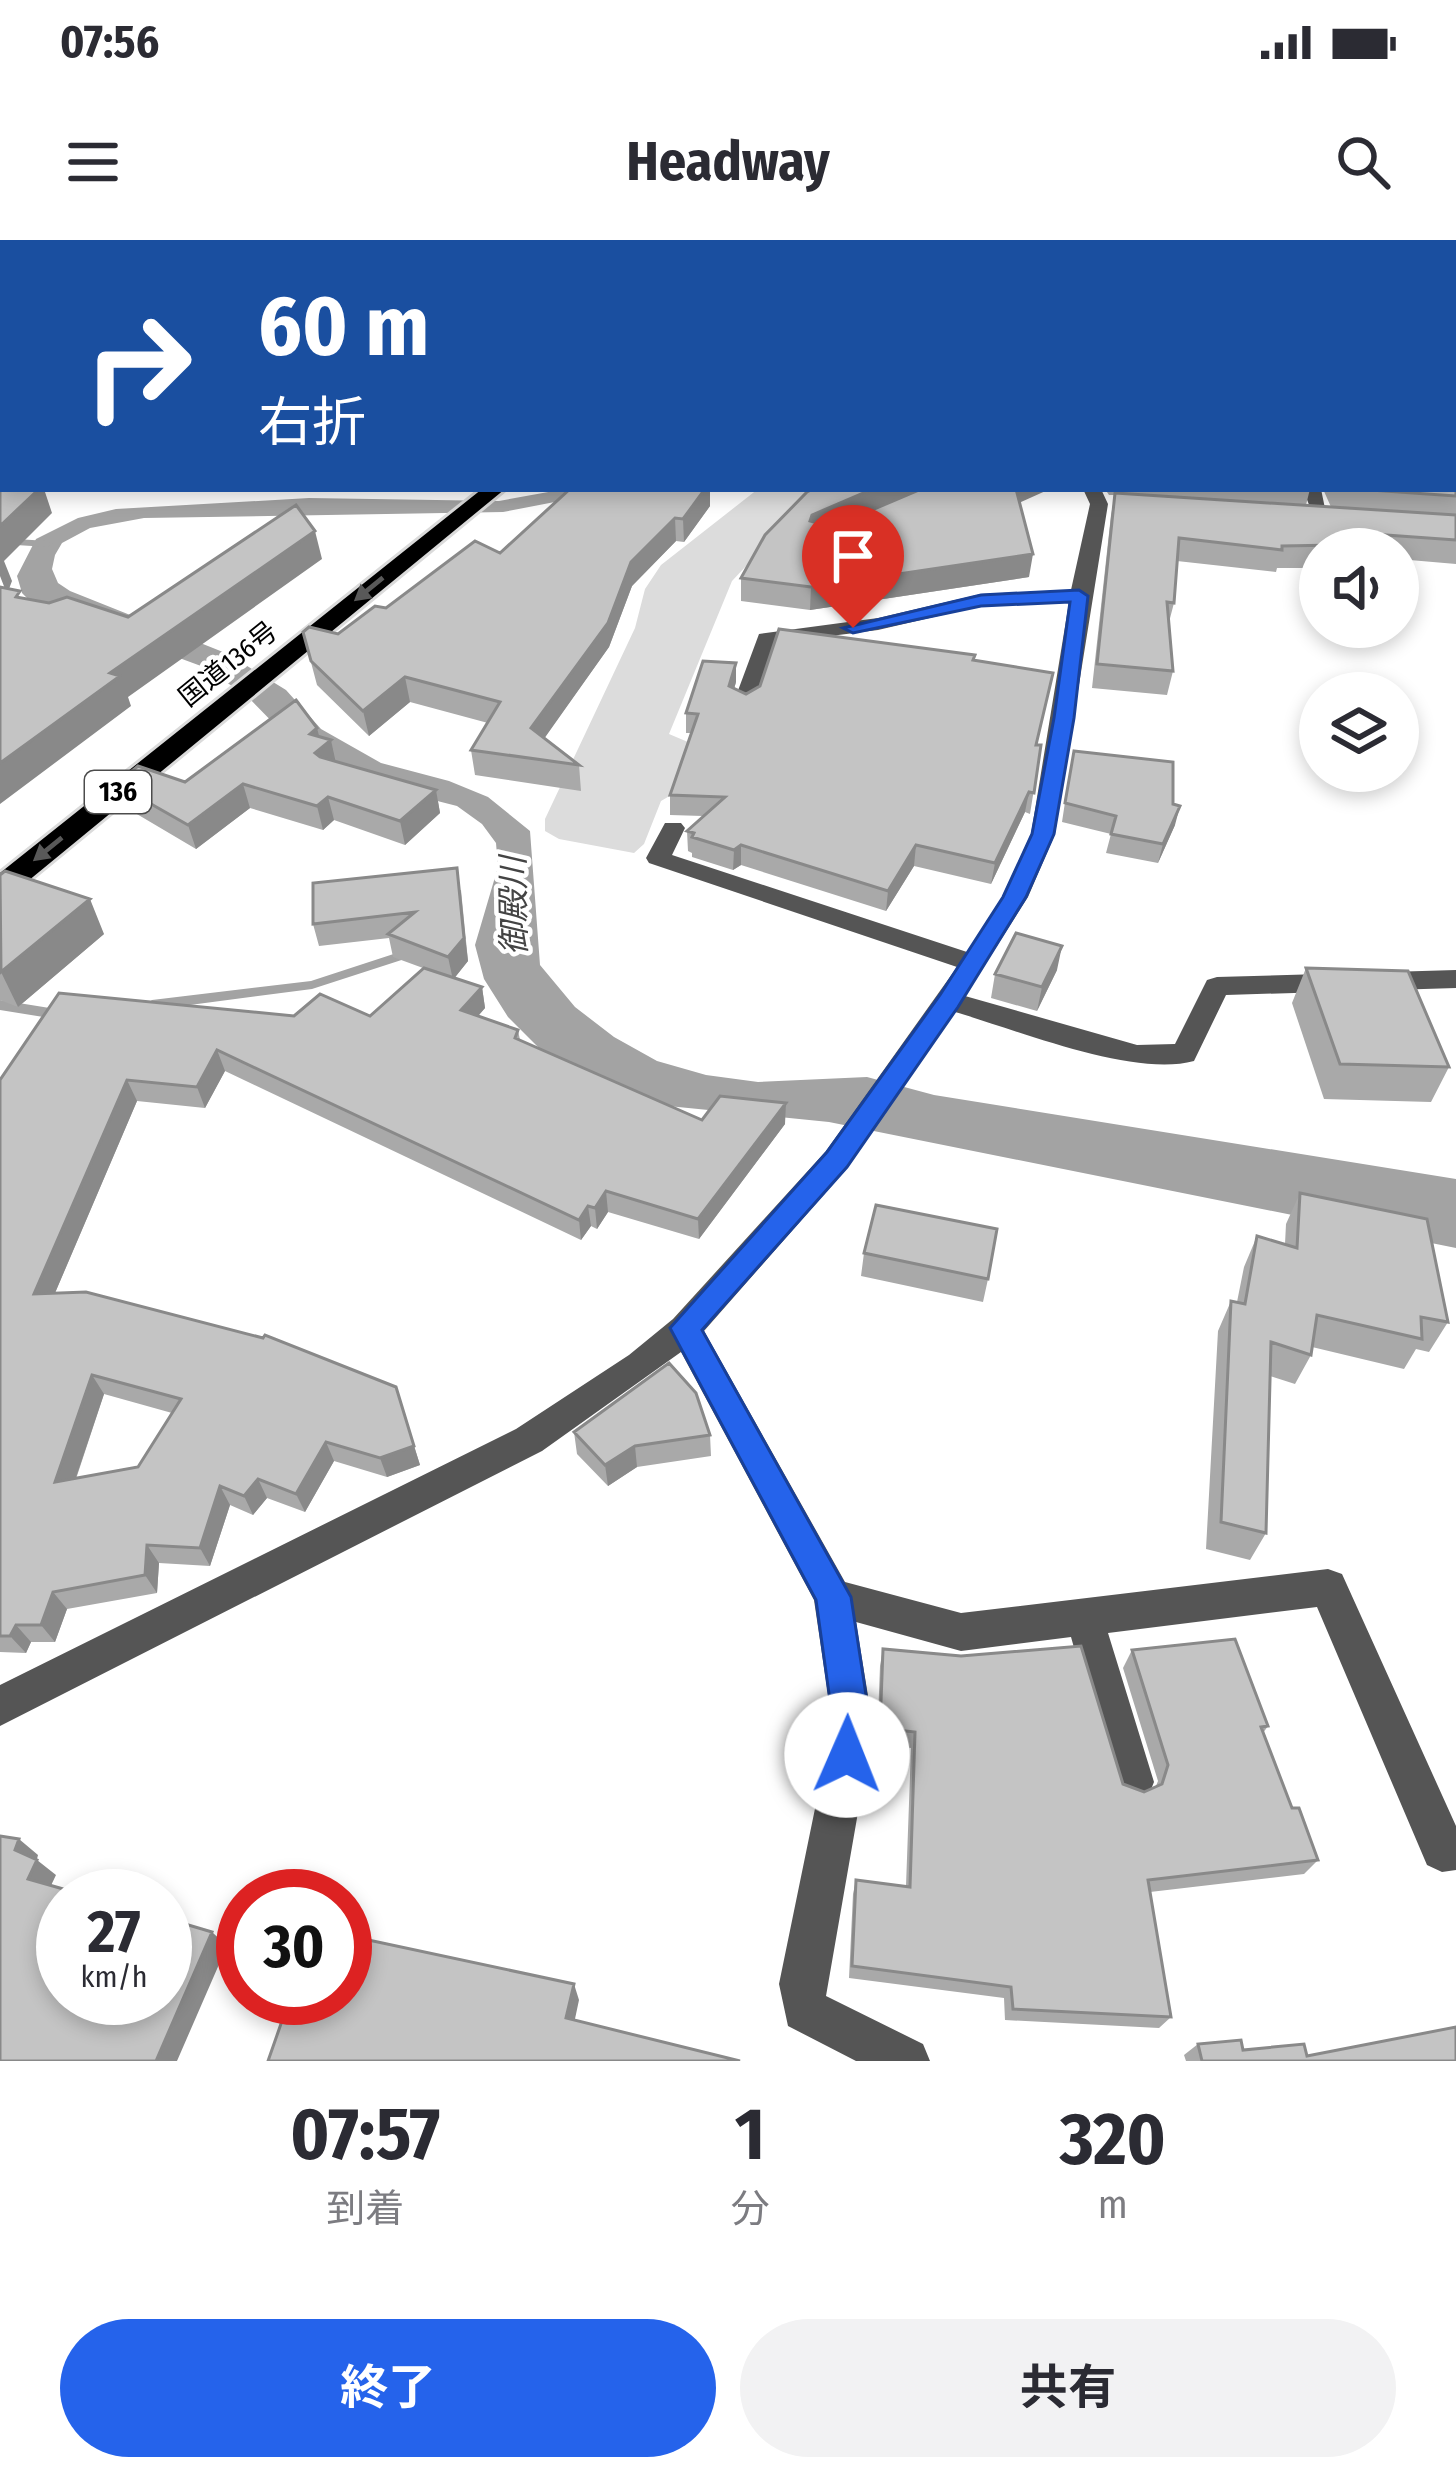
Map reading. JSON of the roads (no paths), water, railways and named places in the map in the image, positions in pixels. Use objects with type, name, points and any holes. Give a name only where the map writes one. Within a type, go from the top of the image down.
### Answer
[{"type":"highway","name":"国道136号","points":[[255,667],[431,513],[471,497]]},
{"type":"highway","name":"国道136号","points":[[0,856],[228,688],[471,497]]},
{"type":"highway","name":"国道136号","points":[[0,888],[228,688]]},
{"type":"street","points":[[1313,492],[1322,519]]},
{"type":"street","points":[[0,1706],[529,1440],[686,1328],[837,1160],[949,1001],[1015,897],[1043,834],[1079,596],[1104,500]]},
{"type":"street","points":[[1300,518],[1344,521]]},
{"type":"street","points":[[744,704],[766,638],[878,624],[981,600],[1079,596]]},
{"type":"street","points":[[673,828],[658,858],[973,964]]},
{"type":"street","points":[[949,1001],[1137,1055],[1163,1057],[1184,1054],[1217,986],[1456,979]]},
{"type":"street","points":[[686,1328],[833,1597],[850,1708],[839,1810],[802,1984],[804,2010],[906,2061]]},
{"type":"street","points":[[833,1597],[961,1632],[1328,1587],[1442,1850],[1456,1848]]},
{"type":"street","points":[[1085,1620],[1133,1782]]},
{"type":"water","name":"御殿川","points":[[548,492],[606,492],[503,512],[144,518],[90,528],[62,543],[52,569],[58,583],[70,591],[228,654],[286,690],[321,729],[381,763],[488,797],[530,831],[540,965],[575,1007],[614,1037],[657,1061],[706,1075],[758,1082],[867,1077],[934,1095],[1456,1179],[1456,1248],[829,1122],[668,1106],[547,1056],[508,1017],[484,979],[475,945],[498,867],[496,843],[482,824],[457,806],[351,779],[286,736],[246,695],[201,666],[33,604],[22,593],[17,576],[36,539],[78,518],[116,509],[309,498],[499,501]]},
{"type":"waterway","points":[[0,541],[48,544]]},
{"type":"waterway","points":[[152,1005],[312,985],[415,951]]},
{"type":"waterway","points":[[0,1005],[62,1015]]}]
